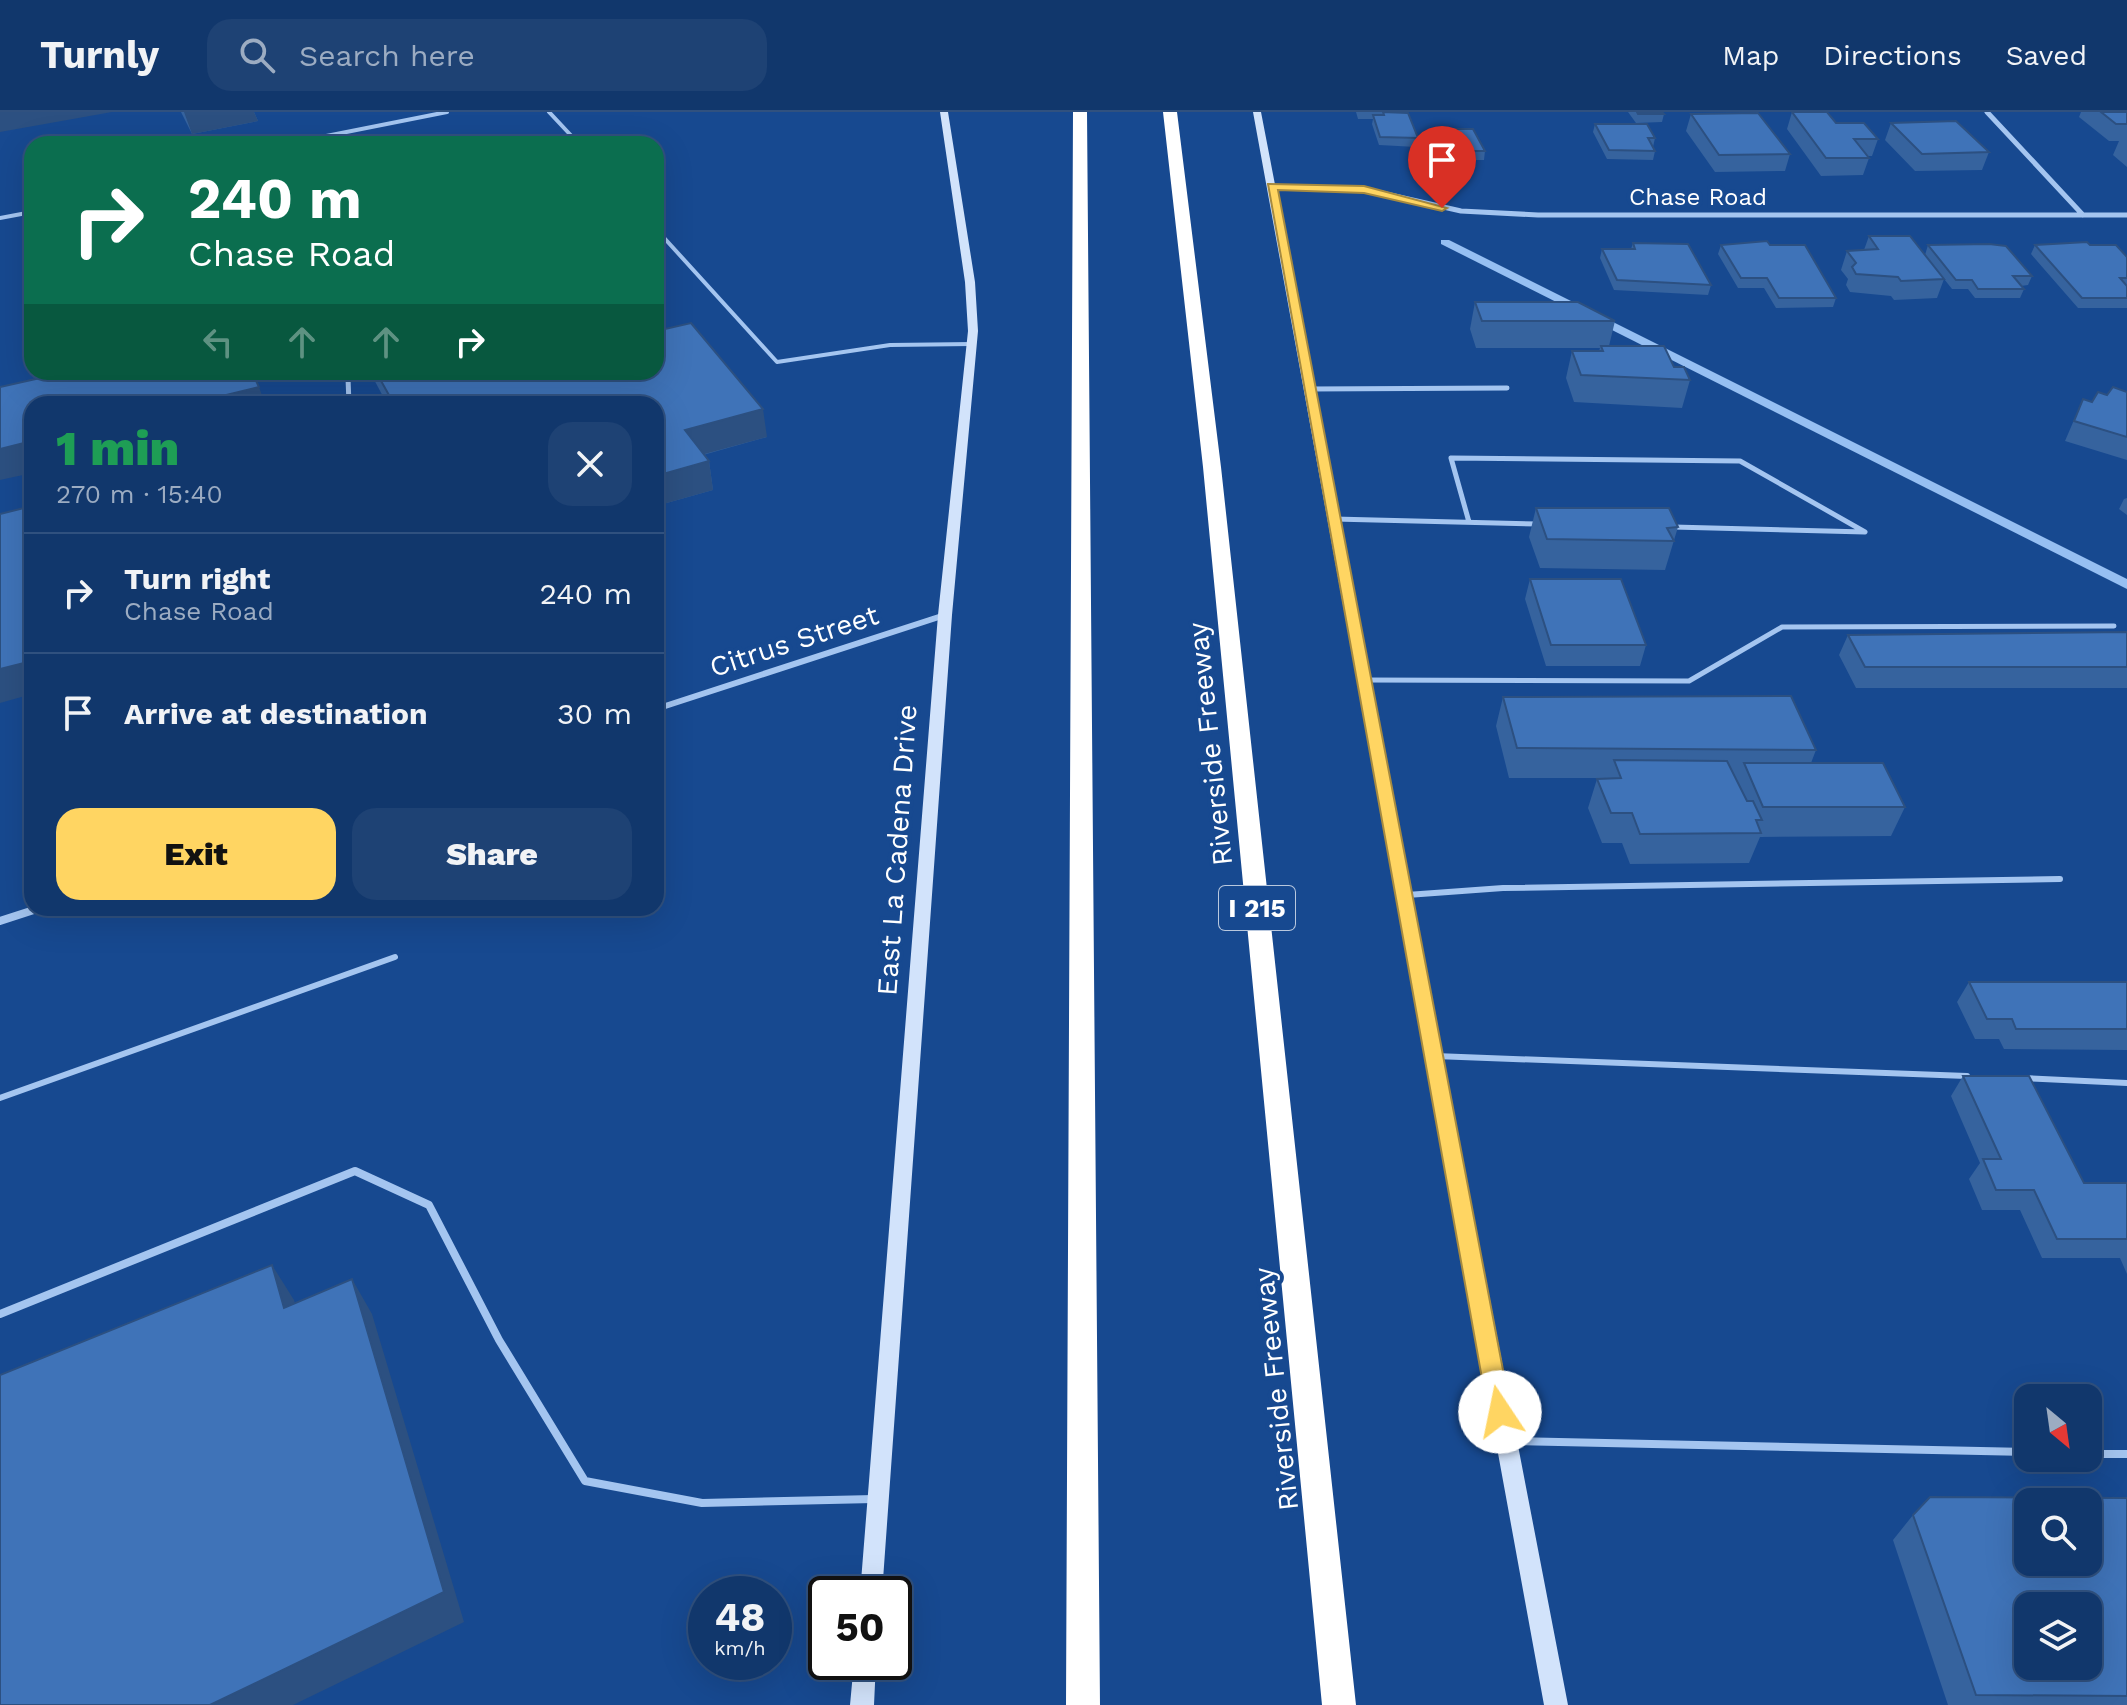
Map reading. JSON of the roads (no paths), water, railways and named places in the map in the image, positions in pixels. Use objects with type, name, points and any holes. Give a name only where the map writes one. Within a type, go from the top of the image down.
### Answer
[{"type":"highway","points":[[1080,112],[1083,1705]]},
{"type":"highway","name":"Riverside Freeway","points":[[1170,112],[1212,467],[1339,1705]]},
{"type":"main road","name":"East La Cadena Drive","points":[[872,1576],[945,615],[972,344],[970,282],[944,112]]},
{"type":"main road","points":[[1257,112],[1404,895],[1431,1056],[1556,1705]]},
{"type":"main road","points":[[862,1705],[864,1680]]},
{"type":"street","points":[[1987,112],[2083,215]]},
{"type":"street","name":"Chase Road","points":[[1272,187],[1364,189],[1451,210],[1538,215],[2127,215]]},
{"type":"street","name":"Citrus Street","points":[[664,706],[945,615]]},
{"type":"street","points":[[0,921],[24,913]]},
{"type":"lane","points":[[326,136],[447,112]]},
{"type":"lane","points":[[549,112],[572,136]]},
{"type":"lane","points":[[0,218],[24,214]]},
{"type":"lane","points":[[664,238],[777,362],[890,345],[972,344]]},
{"type":"lane","points":[[1310,389],[1507,388]]},
{"type":"lane","points":[[1469,522],[1451,458],[1740,461],[1865,532],[1659,527]]},
{"type":"lane","points":[[1334,519],[1548,524]]},
{"type":"lane","points":[[1364,680],[1689,681],[1782,627],[2114,626]]},
{"type":"lane","points":[[1404,895],[1503,888],[2060,879]]},
{"type":"lane","points":[[0,1098],[395,957]]},
{"type":"lane","points":[[1431,1056],[1969,1076]]},
{"type":"lane","points":[[2017,1078],[2127,1083]]},
{"type":"lane","points":[[0,1314],[355,1171],[429,1205],[499,1340],[585,1481],[702,1503],[878,1499]]},
{"type":"lane","points":[[1506,1441],[2014,1452]]},
{"type":"lane","points":[[2102,1454],[2127,1454]]},
{"type":"waterway","points":[[1445,242],[2127,585]]}]
